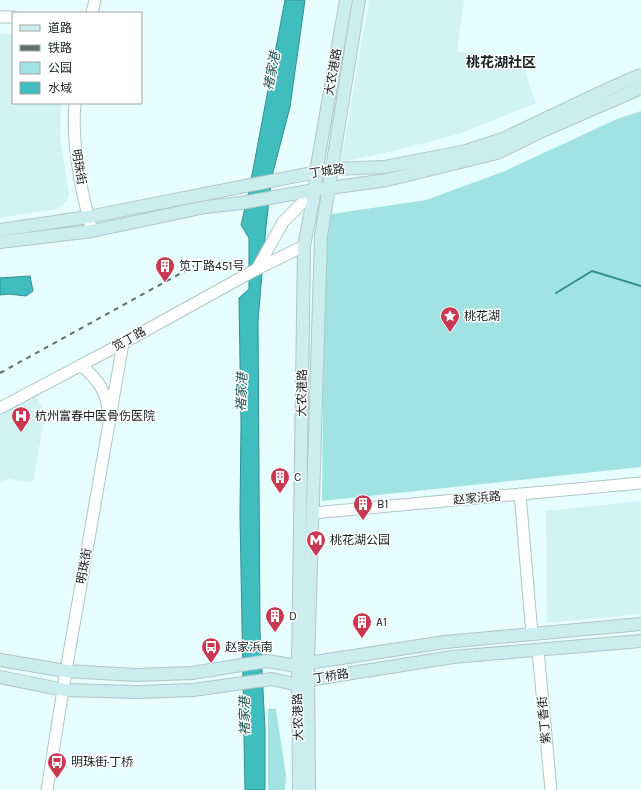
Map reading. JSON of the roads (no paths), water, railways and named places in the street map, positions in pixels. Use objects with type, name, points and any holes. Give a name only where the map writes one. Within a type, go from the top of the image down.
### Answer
[{"type":"main road","name":"大农港路","points":[[299,790],[303,683],[304,246],[315,190],[316,172],[346,0]]},
{"type":"main road","name":"大农港路","points":[[303,664],[313,513],[322,236],[359,0]]},
{"type":"main road","name":"丁城路","points":[[0,230],[88,216],[332,169],[384,167],[466,151],[504,139],[608,89],[641,75]]},
{"type":"main road","name":"丁城路","points":[[0,242],[92,231],[205,207],[241,203],[315,190],[387,180],[497,153],[540,132],[641,88]]},
{"type":"main road","name":"丁桥路","points":[[0,660],[66,672],[136,675],[192,673],[267,661],[303,664],[445,642],[641,624]]},
{"type":"main road","name":"丁桥路","points":[[0,677],[64,690],[137,692],[193,690],[272,679],[303,683],[453,657],[641,640]]},
{"type":"main road","name":"大农港路","points":[[303,683],[309,790]]},
{"type":"street","points":[[92,12],[95,0]]},
{"type":"street","points":[[0,17],[12,17]]},
{"type":"street","name":"明珠街","points":[[75,104],[74,131],[77,157],[92,231]]},
{"type":"street","points":[[257,269],[282,222],[315,190]]},
{"type":"street","name":"笕丁路","points":[[0,408],[123,343],[257,269],[304,246]]},
{"type":"street","name":"明珠街","points":[[47,790],[123,343]]},
{"type":"street","points":[[81,365],[94,376],[104,391],[108,408],[108,430]]},
{"type":"street","name":"赵家浜路","points":[[313,513],[641,483]]},
{"type":"street","points":[[520,494],[532,634]]},
{"type":"street","name":"紫丁香街","points":[[538,650],[551,790]]},
{"type":"water","name":"褚家港","points":[[285,0],[305,0],[290,107],[272,176],[258,321],[260,631],[265,729],[265,790],[245,790],[240,515],[241,423],[239,298],[249,289],[249,238],[241,225],[249,191]]},
{"type":"water","points":[[30,276],[33,291],[26,296],[9,294],[0,295],[0,278]]},
{"type":"waterway","points":[[556,293],[592,271],[641,286]]},
{"type":"railway","points":[[0,373],[194,266]]},
{"type":"place","name":"笕丁路451号","points":[[165,283]]},
{"type":"place","name":"桃花湖","points":[[450,333]]},
{"type":"place","name":"杭州富春中医骨伤医院","points":[[21,433]]},
{"type":"place","name":"C","points":[[280,494]]},
{"type":"place","name":"B1","points":[[363,521]]},
{"type":"place","name":"桃花湖公园","points":[[316,557]]},
{"type":"place","name":"D","points":[[275,633]]},
{"type":"place","name":"A1","points":[[362,639]]},
{"type":"place","name":"赵家浜南","points":[[211,664]]},
{"type":"place","name":"明珠街·丁桥","points":[[57,779]]},
{"type":"district","name":"桃花湖社区","points":[[501,62]]}]
